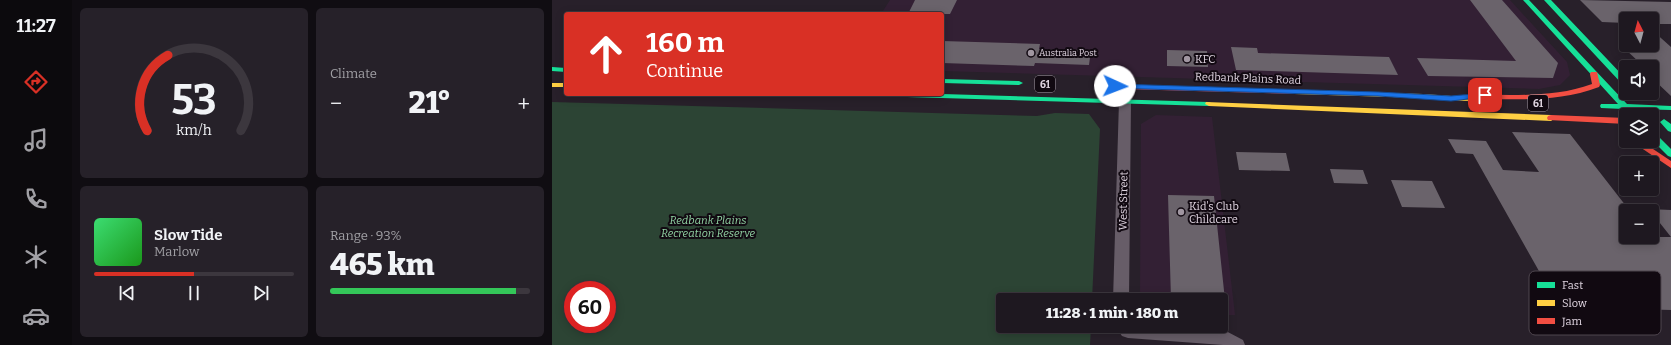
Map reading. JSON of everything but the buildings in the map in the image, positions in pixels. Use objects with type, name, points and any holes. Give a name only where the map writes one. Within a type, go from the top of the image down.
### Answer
[{"type":"main road","points":[[1526,0],[1626,107]]},
{"type":"main road","points":[[1547,0],[1619,76]]},
{"type":"main road","points":[[552,69],[564,70]]},
{"type":"main road","name":"61","points":[[1451,98],[1485,95],[1552,97],[1575,94],[1589,90],[1596,85],[1594,74]]},
{"type":"main road","name":"61","points":[[944,81],[1029,84]]},
{"type":"main road","points":[[552,85],[564,85]]},
{"type":"main road","name":"Redbank Plains Road","points":[[1115,86],[1415,95],[1565,104]]},
{"type":"main road","name":"61","points":[[944,96],[1338,108],[1619,120]]},
{"type":"main road","points":[[1643,100],[1650,108]]},
{"type":"main road","points":[[1596,106],[1650,108]]},
{"type":"main road","points":[[1659,108],[1671,108]]},
{"type":"main road","points":[[1586,119],[1619,132]]},
{"type":"main road","points":[[1659,142],[1671,154]]},
{"type":"main road","points":[[1646,148],[1671,164]]},
{"type":"street","name":"West Street","points":[[1121,293],[1125,101]]},
{"type":"street","points":[[1160,333],[1224,337],[1237,345]]},
{"type":"shaded area","points":[[890,0],[1510,0],[1567,62],[1570,75],[1560,85],[1539,89],[944,71],[944,12],[882,12]]},
{"type":"shaded area","name":"Kid's Club Childcare","points":[[1156,115],[1212,117],[1235,315],[1228,315],[1228,293],[1140,293],[1141,124]]},
{"type":"green space","name":"Redbank Plains Recreation Reserve","points":[[552,102],[1037,116],[1055,113],[1089,114],[1100,129],[1092,293],[996,293],[996,333],[1091,333],[1090,345],[552,345]]},
{"type":"traffic: fast","points":[[1526,0],[1626,108]]},
{"type":"traffic: fast","points":[[1547,0],[1619,76]]},
{"type":"traffic: fast","points":[[552,69],[564,70]]},
{"type":"traffic: fast","points":[[944,81],[1019,83]]},
{"type":"traffic: fast","points":[[940,96],[1209,104]]},
{"type":"traffic: fast","points":[[1604,106],[1671,108]]},
{"type":"traffic: fast","points":[[1664,122],[1671,129]]},
{"type":"traffic: fast","points":[[1659,142],[1671,154]]},
{"type":"traffic: slow","points":[[552,85],[564,85]]},
{"type":"traffic: slow","points":[[1294,92],[1423,96],[1481,100]]},
{"type":"traffic: slow","points":[[1209,104],[1551,118]]},
{"type":"traffic: jam","points":[[1465,97],[1548,97],[1564,95],[1596,85],[1594,74]]},
{"type":"traffic: jam","points":[[1124,87],[1294,92]]},
{"type":"traffic: jam","points":[[1551,118],[1619,121]]},
{"type":"traffic: jam","points":[[1646,148],[1671,165]]},
{"type":"place","name":"Australia Post","points":[[1031,53]]},
{"type":"place","name":"KFC","points":[[1187,59]]},
{"type":"place","name":"Kid's Club Childcare","points":[[1181,212]]},
{"type":"route","points":[[1115,86],[1378,94],[1451,98],[1485,95]]}]
